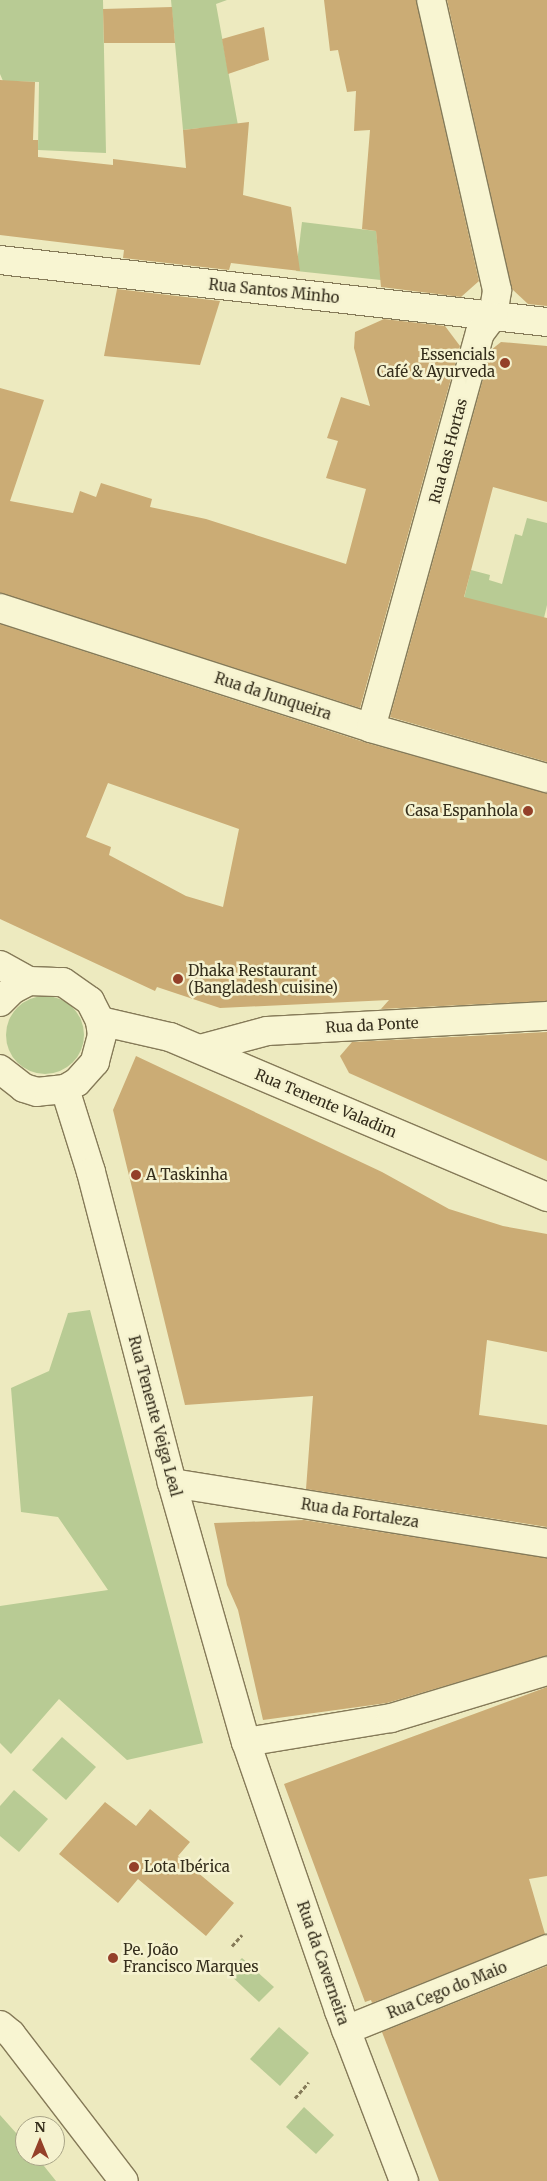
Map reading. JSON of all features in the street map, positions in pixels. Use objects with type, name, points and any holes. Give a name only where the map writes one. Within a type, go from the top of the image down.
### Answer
[{"type":"street","name":"Rua das Hortas","points":[[371,728],[480,333],[493,316],[497,290],[431,0]]},
{"type":"street","name":"Rua Santos Minho","points":[[0,260],[547,322]]},
{"type":"street","name":"Rua da Junqueira","points":[[0,608],[371,728],[547,778]]},
{"type":"street","points":[[0,965],[29,981],[52,980],[73,987],[90,1001],[100,1022],[100,1049],[96,1062],[77,1082],[65,1089],[37,1092],[12,1081],[1,1071]]},
{"type":"street","points":[[0,1002],[29,981]]},
{"type":"street","name":"Rua da Ponte","points":[[200,1049],[267,1031],[547,1016]]},
{"type":"street","name":"Rua Tenente Valadim","points":[[100,1022],[170,1037],[547,1197]]},
{"type":"street","name":"Rua Tenente Veiga Leal","points":[[65,1089],[91,1172],[172,1483],[246,1742]]},
{"type":"street","name":"Rua da Fortaleza","points":[[172,1483],[547,1543]]},
{"type":"street","points":[[246,1742],[391,1718],[547,1671]]},
{"type":"street","name":"Rua da Caverneira","points":[[246,1742],[346,2030],[404,2181]]},
{"type":"street","name":"Rua Cego do Maio","points":[[346,2030],[547,1949]]},
{"type":"street","points":[[0,2025],[11,2034],[124,2181]]},
{"type":"path","points":[[232,1946],[242,1935]]},
{"type":"path","points":[[295,2098],[309,2082]]},
{"type":"green space","points":[[0,0],[103,0],[106,153],[38,150],[39,82],[3,81],[0,74]]},
{"type":"green space","points":[[171,0],[227,0],[216,4],[245,164],[200,128],[183,130]]},
{"type":"green space","points":[[302,222],[376,231],[381,280],[296,271]]},
{"type":"green space","points":[[527,518],[547,523],[547,605],[544,618],[464,598],[471,570],[490,575],[489,580],[502,584],[515,534],[522,536]]},
{"type":"green space","points":[[45,996],[60,999],[73,1007],[81,1020],[84,1035],[81,1050],[73,1063],[60,1071],[45,1074],[30,1071],[17,1063],[9,1050],[6,1035],[9,1020],[17,1007],[30,999]]},
{"type":"green space","points":[[90,1310],[203,1743],[127,1760],[59,1699],[11,1754],[0,1743],[0,1606],[108,1590],[58,1517],[21,1512],[11,1388],[49,1371],[68,1313]]},
{"type":"green space","points":[[62,1737],[96,1767],[66,1800],[32,1770]]},
{"type":"green space","points":[[14,1790],[48,1819],[19,1852],[0,1836],[0,1806]]},
{"type":"green space","points":[[242,1958],[274,1987],[259,2002],[228,1973]]},
{"type":"green space","points":[[279,2027],[309,2053],[280,2086],[250,2059]]},
{"type":"green space","points":[[304,2107],[334,2135],[316,2154],[286,2127]]},
{"type":"green space","points":[[0,2115],[15,2132],[15,2166],[44,2166],[56,2181],[0,2181]]},
{"type":"building","points":[[324,0],[416,0],[479,281],[461,297],[381,287],[376,231],[362,229],[370,130],[354,131],[356,91],[347,92],[338,50],[330,51]]},
{"type":"building","points":[[447,0],[547,0],[547,306],[528,304],[512,289]]},
{"type":"building","points":[[172,7],[175,43],[104,43],[103,9]]},
{"type":"building","points":[[264,27],[269,60],[228,74],[222,39]]},
{"type":"building","points":[[0,80],[35,82],[33,140],[38,140],[38,157],[113,165],[113,159],[186,168],[183,130],[249,122],[243,195],[291,207],[300,271],[231,263],[229,270],[123,258],[124,250],[0,235]]},
{"type":"building","points":[[117,289],[220,301],[200,365],[104,356]]},
{"type":"building","points":[[384,319],[445,326],[460,346],[360,708],[0,593],[0,388],[44,400],[10,501],[73,513],[80,491],[96,497],[101,483],[152,499],[150,507],[206,519],[346,564],[366,489],[326,478],[338,441],[327,438],[341,397],[370,406],[354,348],[355,332]]},
{"type":"building","points":[[501,342],[547,346],[547,502],[493,487],[464,597],[547,618],[547,762],[390,717],[491,350]]},
{"type":"building","points":[[0,624],[367,743],[547,793],[547,1001],[381,1009],[389,1000],[220,1008],[157,987],[155,991],[0,919]],"holes":[[[108,783],[239,829],[223,907],[186,896],[109,855],[111,847],[86,837]]]},
{"type":"building","points":[[547,1032],[547,1161],[349,1073],[340,1056],[352,1042]]},
{"type":"building","points":[[136,1056],[382,1172],[449,1209],[503,1226],[547,1234],[547,1352],[487,1340],[479,1415],[547,1425],[547,1527],[306,1489],[313,1396],[185,1405],[113,1110]]},
{"type":"building","points":[[304,1520],[547,1558],[547,1656],[387,1703],[263,1720],[238,1610],[227,1585],[214,1523]]},
{"type":"building","points":[[547,1687],[547,1876],[529,1879],[545,1934],[372,2003],[371,2000],[365,2002],[284,1784]]},
{"type":"building","name":"Lota Ibérica","points":[[105,1802],[136,1826],[150,1809],[190,1842],[178,1856],[234,1903],[206,1936],[138,1879],[118,1903],[59,1854]]},
{"type":"building","points":[[547,1966],[547,2181],[439,2181],[382,2032]]},
{"type":"place","name":"Essencials Café & Ayurveda","points":[[505,363]]},
{"type":"place","name":"Casa Espanhola","points":[[528,811]]},
{"type":"place","name":"Dhaka Restaurant (Bangladesh cuisine)","points":[[178,979]]},
{"type":"place","name":"A Taskinha","points":[[136,1175]]},
{"type":"place","name":"Lota Ibérica","points":[[134,1867]]},
{"type":"place","name":"Pe. João Francisco Marques","points":[[113,1958]]}]
